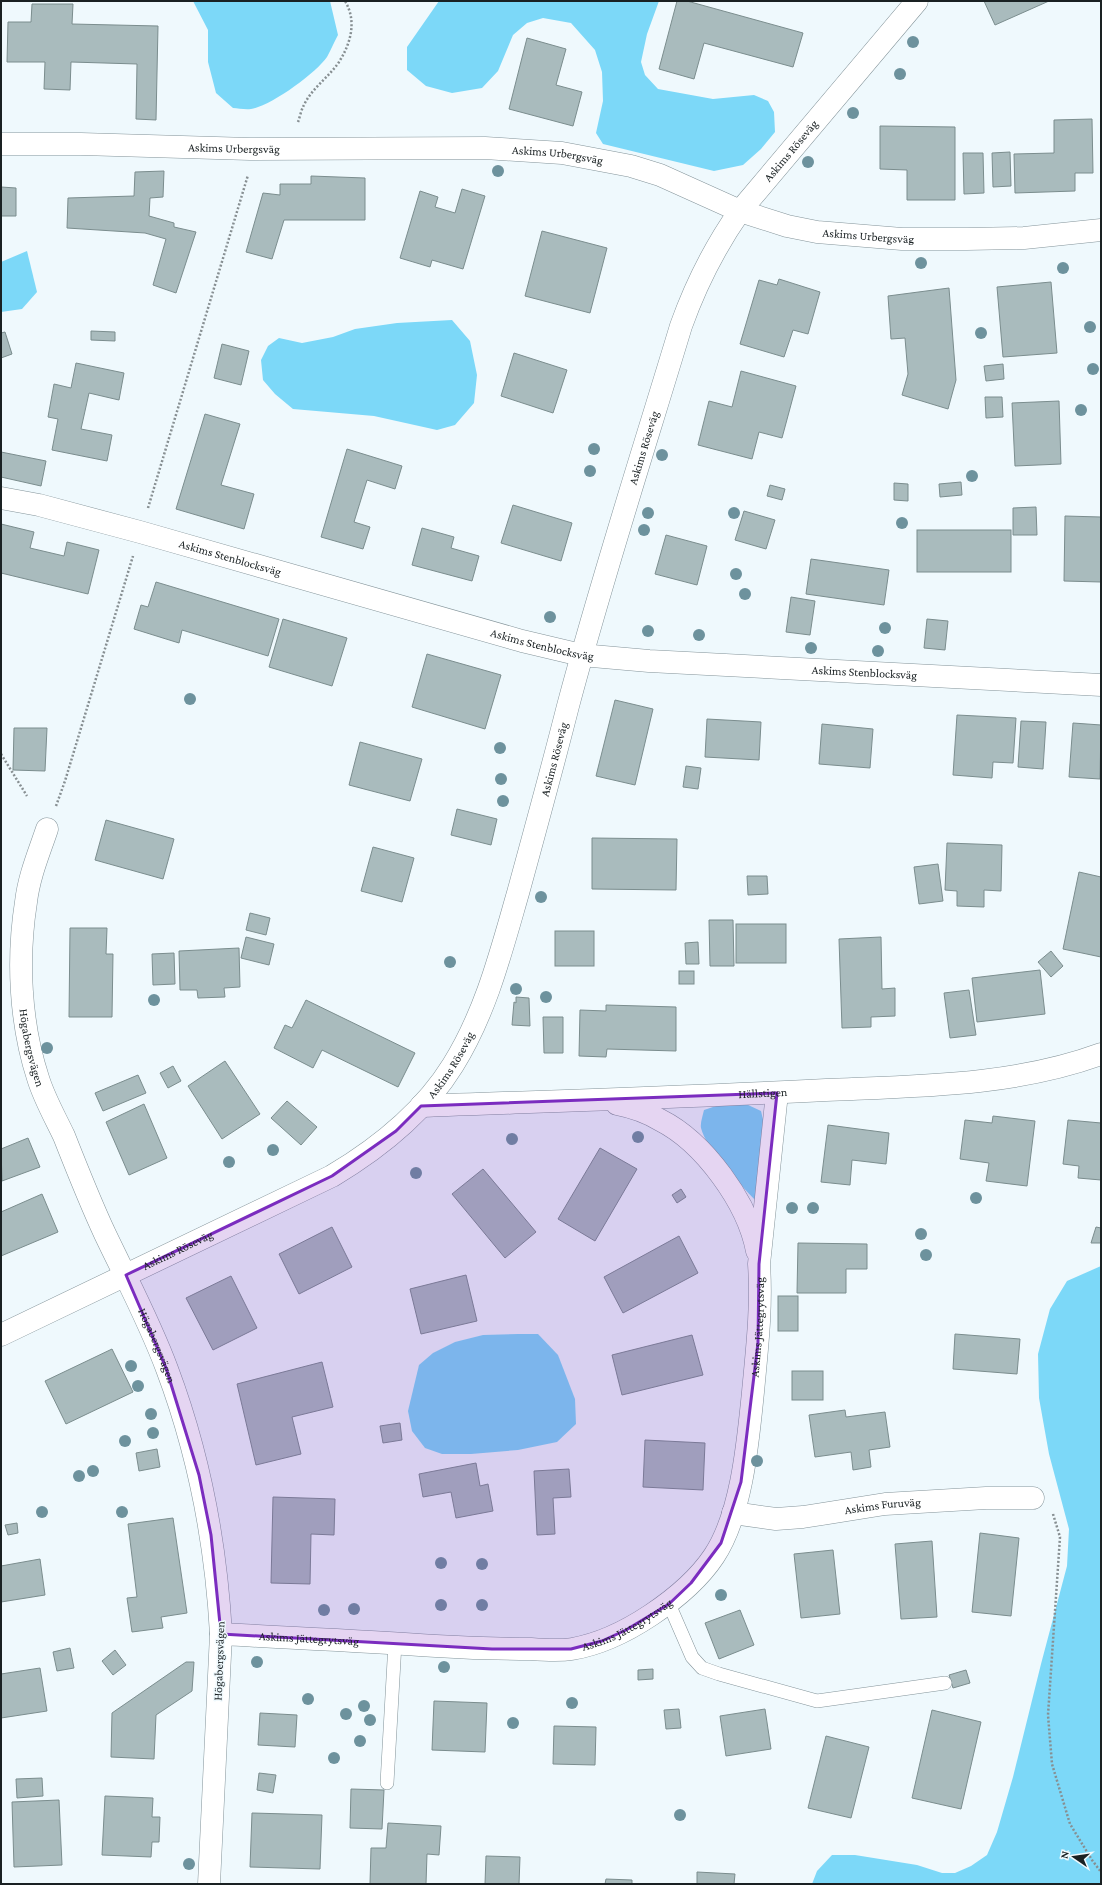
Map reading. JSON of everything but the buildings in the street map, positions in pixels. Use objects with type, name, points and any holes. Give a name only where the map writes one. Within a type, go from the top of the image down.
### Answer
[{"type":"street","name":"Askims Röseväg","points":[[1,1335],[332,1176],[370,1152],[396,1131],[422,1106],[452,1066],[473,1029],[486,998],[508,927],[581,656],[680,326],[693,292],[720,240],[740,212],[917,1]]},
{"type":"street","name":"Askims Urbergsväg","points":[[1,144],[81,144],[250,149],[485,148],[562,153],[631,166],[660,175],[740,212],[786,226],[817,232],[902,239],[1024,238],[1101,230]]},
{"type":"street","name":"Askims Stenblocksväg","points":[[1,498],[40,506],[140,532],[522,642],[581,656],[1101,685]]},
{"type":"street","name":"Högabergsvägen","points":[[47,829],[35,863],[26,900],[22,934],[21,967],[28,1039],[38,1080],[105,1233],[126,1275],[166,1368],[184,1420],[199,1475],[211,1535],[219,1600],[221,1634],[209,1884]]},
{"type":"street","name":"Hällstigen","points":[[422,1106],[777,1093],[963,1082],[1046,1070],[1101,1054]]},
{"type":"street","name":"Askims Jättegrytsväg","points":[[221,1634],[492,1649],[571,1649],[608,1639],[626,1630],[669,1604],[691,1583],[714,1556],[733,1513],[749,1433],[760,1308],[759,1264],[777,1093]]},
{"type":"street","name":"Askims Jättegrytsväg","points":[[596,1100],[644,1112],[661,1120],[683,1135],[699,1150],[725,1181],[747,1218],[755,1242],[759,1264]]},
{"type":"street","name":"Askims Furuväg","points":[[733,1513],[782,1519],[803,1518],[885,1504],[986,1498],[1033,1498]]},
{"type":"lane","points":[[669,1604],[692,1657],[702,1668],[719,1674],[817,1701],[945,1683]]},
{"type":"lane","points":[[387,1783],[395,1644]]},
{"type":"path","points":[[294,148],[294,132],[304,104],[322,80],[339,62],[350,38],[353,24],[345,1]]},
{"type":"path","points":[[47,829],[66,781],[250,169],[250,149]]},
{"type":"path","points":[[1,754],[27,796]]},
{"type":"path","points":[[1033,1498],[1048,1506],[1056,1520],[1060,1537],[1048,1715],[1052,1764],[1070,1824],[1101,1872]]},
{"type":"highlighted area","points":[[777,1093],[759,1264],[758,1343],[741,1482],[721,1543],[691,1583],[669,1604],[626,1630],[602,1641],[571,1649],[492,1649],[221,1634],[211,1535],[199,1475],[166,1368],[126,1275],[332,1176],[396,1131],[421,1106]]},
{"type":"shaded area","points":[[193,1],[330,1],[338,35],[327,57],[321,64],[292,88],[260,107],[251,109],[233,108],[216,93],[208,62],[208,30]]},
{"type":"shaded area","points":[[439,1],[659,1],[647,34],[641,62],[645,75],[658,89],[713,99],[754,95],[768,101],[774,112],[775,132],[761,149],[743,165],[714,171],[603,144],[596,133],[603,101],[602,72],[595,50],[571,23],[543,18],[527,23],[513,35],[498,71],[482,88],[452,93],[426,86],[407,70],[407,47]]},
{"type":"shaded area","points":[[27,251],[37,292],[22,309],[1,312],[1,262]]},
{"type":"shaded area","points":[[452,320],[470,341],[477,375],[474,403],[455,425],[437,430],[374,416],[293,409],[275,394],[263,380],[261,360],[268,346],[279,338],[302,343],[333,337],[355,329],[397,323]]},
{"type":"shaded area","points":[[746,1104],[761,1111],[765,1128],[755,1200],[716,1156],[709,1146],[701,1128],[704,1110],[719,1105]]},
{"type":"shaded area","points":[[1101,1266],[1101,1884],[812,1884],[817,1871],[832,1855],[855,1855],[917,1865],[942,1873],[955,1873],[971,1866],[987,1855],[997,1832],[1013,1777],[1067,1566],[1069,1529],[1049,1454],[1039,1398],[1038,1354],[1050,1309],[1067,1281]]},
{"type":"shaded area","points":[[538,1334],[558,1355],[575,1399],[576,1424],[557,1442],[518,1450],[471,1454],[442,1454],[425,1448],[412,1431],[408,1411],[419,1365],[433,1353],[455,1342],[483,1335]]}]
